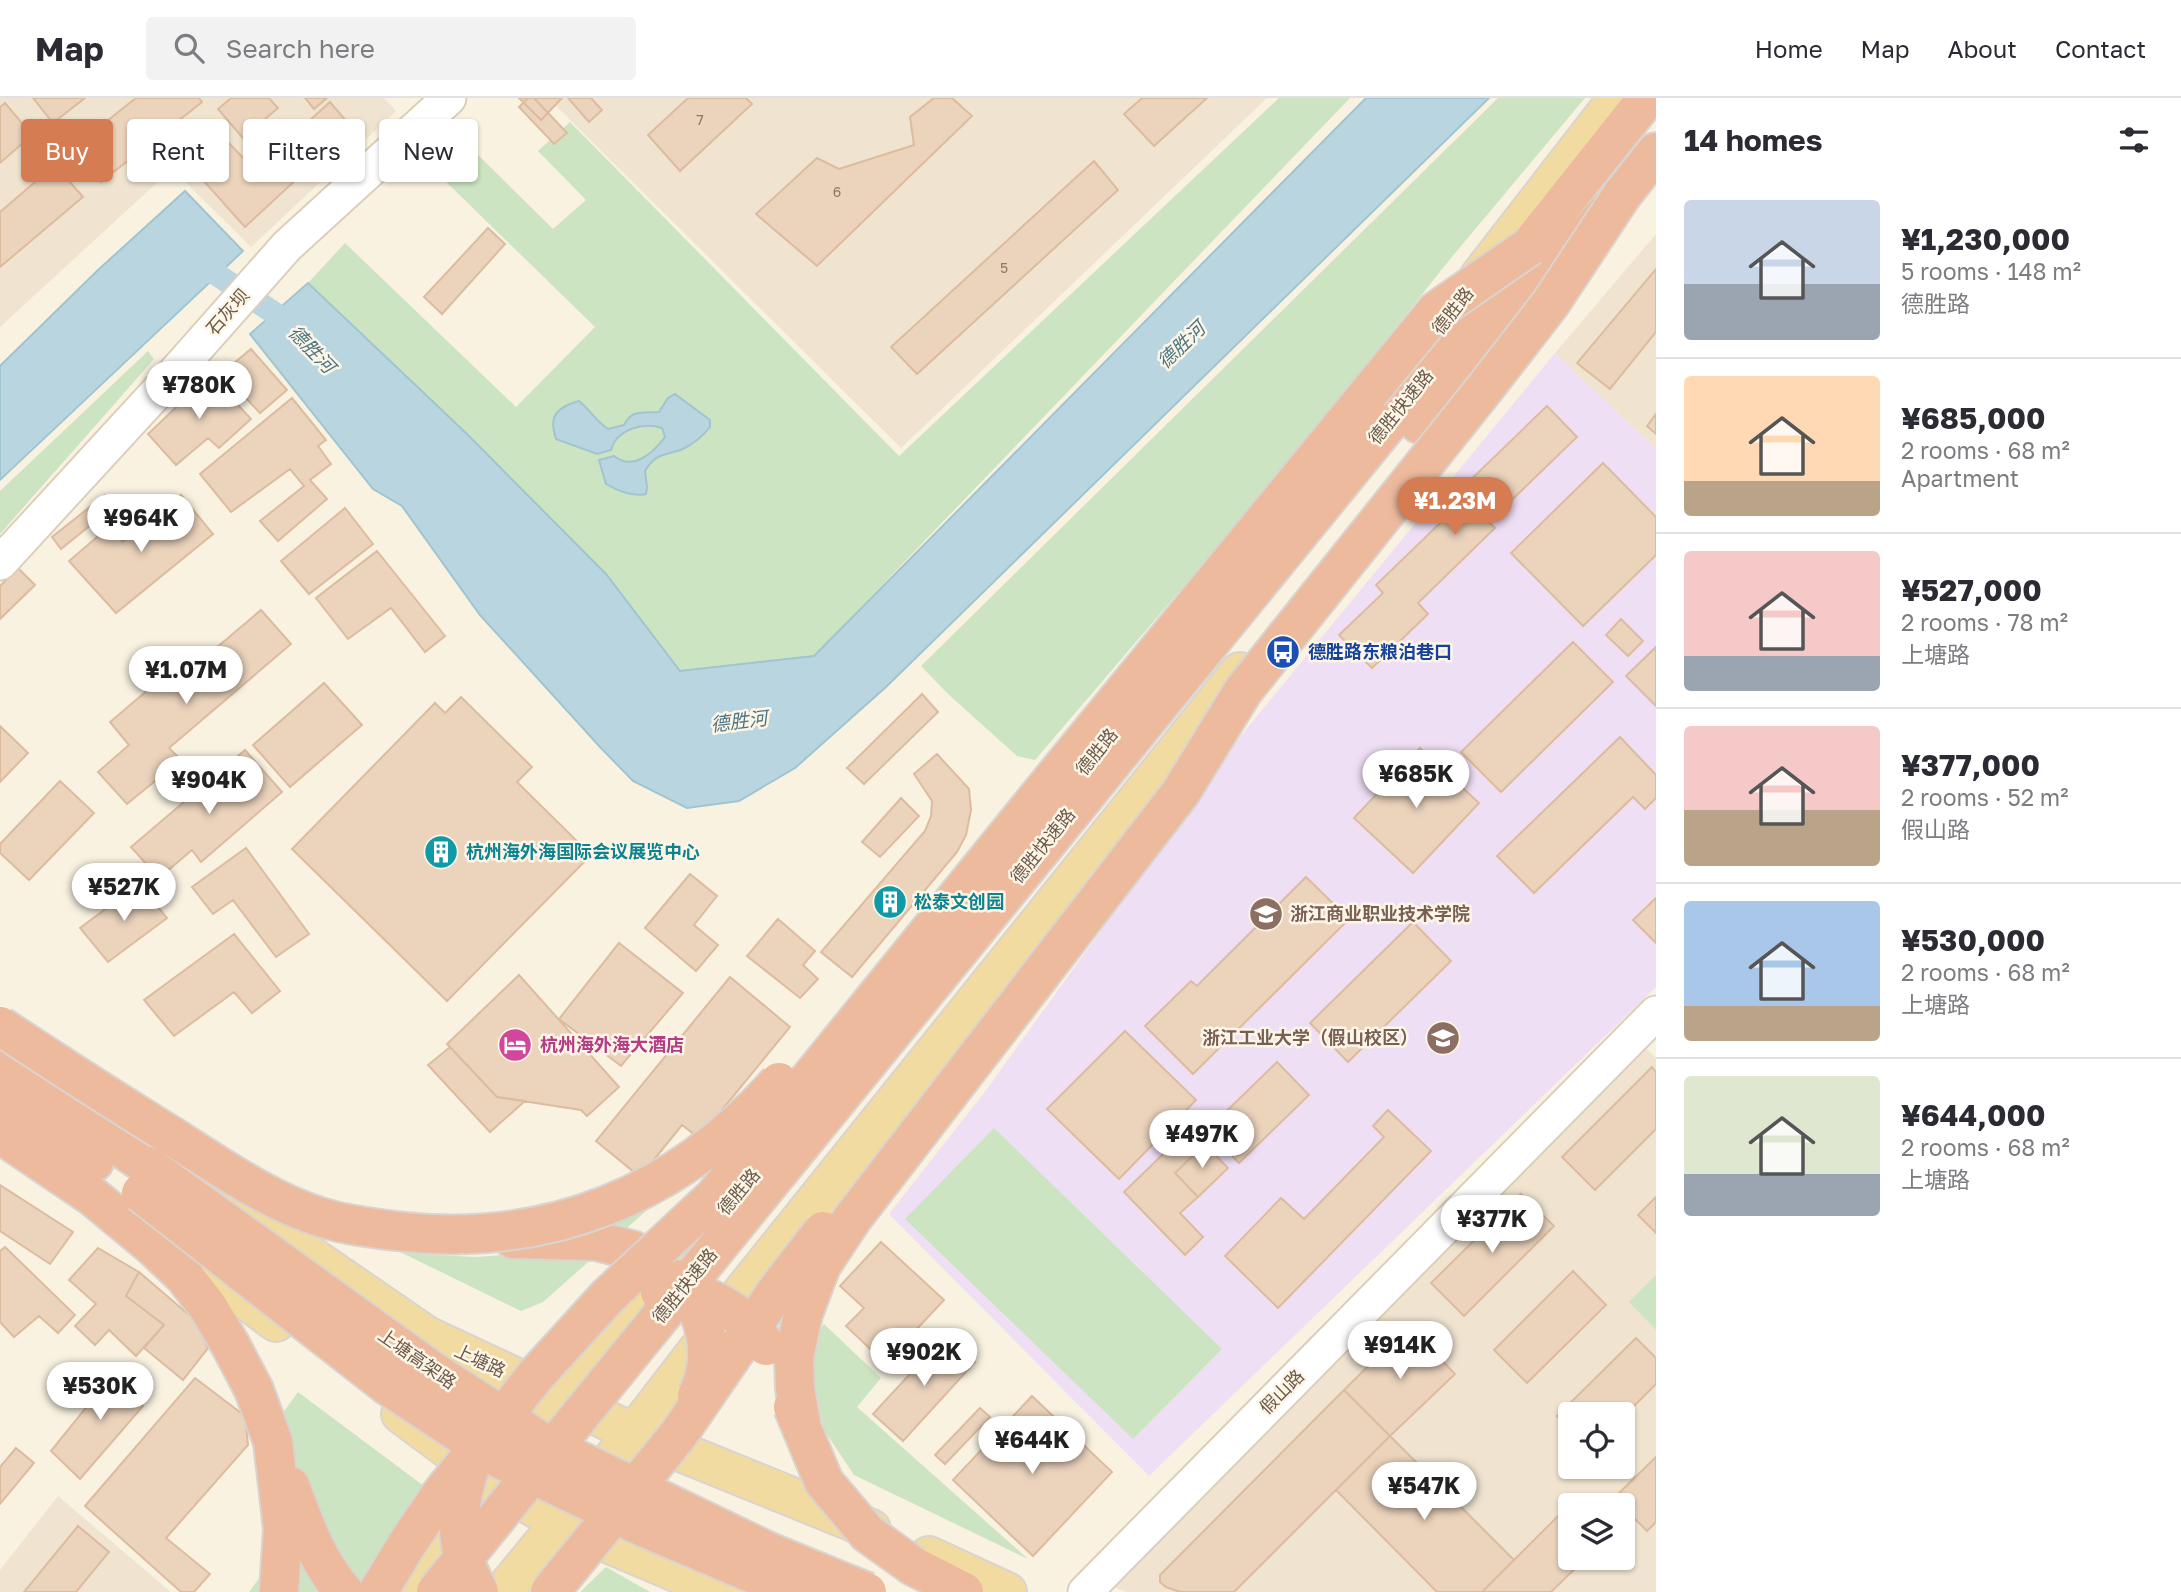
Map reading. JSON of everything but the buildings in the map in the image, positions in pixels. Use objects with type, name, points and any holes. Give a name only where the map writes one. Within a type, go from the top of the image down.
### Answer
[{"type":"highway","name":"德胜快速路","points":[[436,1592],[1379,435],[1647,98]]},
{"type":"highway","name":"德胜快速路","points":[[470,1592],[1406,438],[1622,195],[1656,152]]},
{"type":"highway","points":[[550,1592],[678,1435],[778,1289],[1243,691],[1550,304],[1622,195]]},
{"type":"highway","points":[[480,1592],[465,1564],[460,1539],[458,1516],[461,1496],[536,1375],[608,1296],[714,1197],[1436,312],[1530,246]]},
{"type":"highway","points":[[458,1236],[571,1219],[649,1187],[720,1138],[758,1105],[789,1071],[1039,767],[1200,601]]},
{"type":"highway","points":[[802,1430],[794,1358],[803,1314],[821,1266],[852,1219],[1181,792],[1243,691]]},
{"type":"highway","points":[[0,1026],[218,1166],[276,1198],[321,1217],[359,1226],[426,1234],[596,1241],[632,1250],[660,1265],[680,1281],[697,1304],[706,1329],[708,1350],[702,1385],[678,1435]]},
{"type":"highway","name":"上塘高架路","points":[[0,1066],[148,1166],[431,1370],[543,1443],[769,1552],[867,1592]]},
{"type":"highway","points":[[0,1099],[141,1193],[388,1386],[494,1456],[643,1527],[796,1592]]},
{"type":"highway","points":[[0,1134],[92,1196],[150,1244],[184,1276],[208,1307],[254,1391],[308,1532],[332,1578],[344,1592]]},
{"type":"highway","points":[[573,1334],[640,1298],[663,1291],[685,1292],[720,1302],[755,1330],[766,1347],[778,1369],[824,1482],[868,1534],[912,1566],[964,1592]]},
{"type":"highway","points":[[273,1442],[283,1529],[279,1592]]},
{"type":"highway","points":[[378,1592],[441,1494],[481,1467]]},
{"type":"main road","name":"德胜路","points":[[404,1592],[481,1467],[563,1400],[692,1249],[1449,317],[1618,98]]},
{"type":"main road","points":[[503,1592],[634,1433],[825,1189],[1511,335],[1656,169]]},
{"type":"main road","points":[[0,1007],[56,1082]]},
{"type":"main road","name":"上塘路","points":[[0,1045],[427,1336],[634,1433],[877,1532],[1007,1592]]},
{"type":"main road","points":[[0,1116],[560,1523],[723,1592]]},
{"type":"street","name":"石灰坝","points":[[0,564],[287,246],[449,98]]},
{"type":"street","name":"假山路","points":[[1085,1592],[1656,1013]]},
{"type":"shaded area","points":[[0,98],[384,98],[396,111],[387,119],[379,119],[379,127],[365,140],[365,119],[243,119],[243,182],[320,182],[251,247],[185,182],[229,182],[229,119],[127,119],[127,182],[158,182],[0,327]]},
{"type":"shaded area","points":[[548,98],[1267,98],[901,448]]},
{"type":"shaded area","points":[[1656,234],[1656,449],[1555,353]]},
{"type":"shaded area","points":[[1555,353],[1656,449],[1656,987],[1149,1476],[889,1214],[987,1089],[1239,738]]},
{"type":"shaded area","points":[[1646,1048],[1656,1058],[1656,1592],[1126,1592],[1112,1586],[1400,1292]]},
{"type":"shaded area","points":[[58,1496],[171,1592],[0,1592],[0,1570]]},
{"type":"green space","points":[[1279,98],[1350,98],[814,656],[680,672],[606,574],[308,283],[345,243],[516,407],[595,327],[446,182],[478,182],[478,155],[553,229],[586,200],[538,151],[570,122],[899,456]]},
{"type":"green space","points":[[1498,98],[1585,98],[1451,258],[1260,497],[1035,760],[1017,756],[921,666]]},
{"type":"green space","points":[[148,351],[154,359],[0,534],[0,491]]},
{"type":"green space","points":[[994,1128],[1222,1349],[1133,1439],[905,1219]]},
{"type":"green space","points":[[655,1203],[543,1302],[521,1311],[398,1251],[476,1257],[533,1253]]},
{"type":"green space","points":[[1656,1275],[1656,1330],[1629,1302]]},
{"type":"green space","points":[[824,1324],[881,1378],[857,1407],[1028,1559],[854,1475],[824,1430],[810,1380],[809,1348]]},
{"type":"green space","points":[[298,1392],[428,1489],[358,1592],[249,1592],[311,1508],[279,1418]]},
{"type":"green space","points":[[606,1567],[650,1592],[580,1592]]},
{"type":"water","points":[[1366,98],[1489,98],[886,687],[795,768],[739,801],[687,808],[633,781],[480,615],[402,506],[373,489],[250,334],[308,283],[467,434],[606,574],[680,671],[814,656]]},
{"type":"water","points":[[185,191],[243,251],[0,480],[0,366],[98,270]]},
{"type":"water","points":[[675,394],[710,420],[710,427],[687,447],[653,461],[645,471],[646,494],[626,493],[606,484],[599,460],[614,456],[628,462],[642,458],[665,437],[662,428],[647,426],[632,429],[619,437],[611,450],[597,454],[556,439],[554,418],[571,403],[579,401],[608,429],[624,425],[634,414],[659,412],[668,398]]},
{"type":"waterway","name":"德胜河","points":[[190,269],[213,272],[298,331]]},
{"type":"place","name":"德胜路东粮泊巷口","points":[[1283,652]]},
{"type":"place","name":"杭州海外海国际会议展览中心","points":[[441,852]]},
{"type":"place","name":"松泰文创园","points":[[890,902]]},
{"type":"place","name":"浙江商业职业技术学院","points":[[1266,914]]},
{"type":"place","name":"浙江工业大学（假山校区）","points":[[1443,1038]]},
{"type":"place","name":"杭州海外海大酒店","points":[[515,1045]]}]
